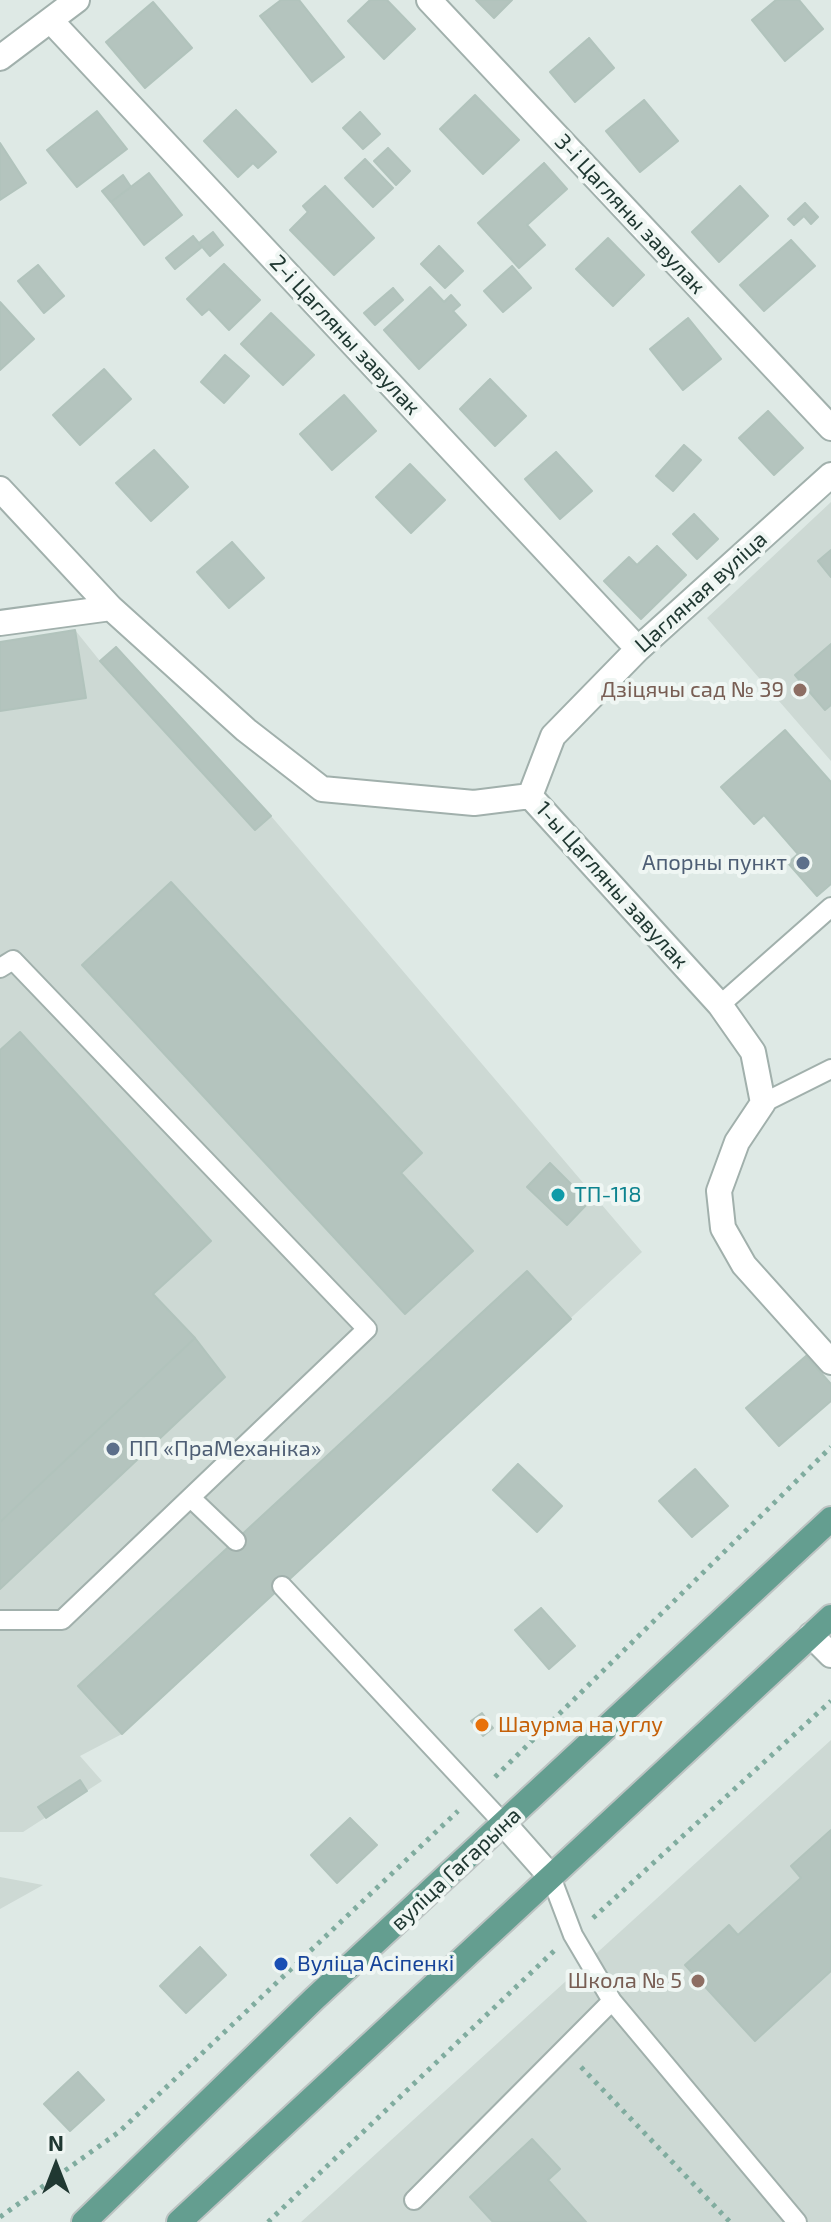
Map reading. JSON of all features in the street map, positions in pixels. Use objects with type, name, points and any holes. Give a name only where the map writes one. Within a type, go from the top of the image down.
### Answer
[{"type":"main road","name":"вуліца Гагарына","points":[[84,2222],[314,1999],[505,1825],[831,1519]]},
{"type":"main road","points":[[179,2222],[831,1617]]},
{"type":"street","points":[[0,58],[52,22],[77,0]]},
{"type":"street","name":"3-і Цагляны завулак","points":[[429,0],[831,428]]},
{"type":"street","name":"2-і Цагляны завулак","points":[[52,22],[638,649]]},
{"type":"street","name":"Цагляная вуліца","points":[[530,796],[553,736],[638,649],[831,475]]},
{"type":"street","name":"1-ы Цагляны завулак","points":[[0,489],[111,608],[246,730],[322,789],[474,803],[530,796],[720,1005],[753,1052],[763,1103]]},
{"type":"street","points":[[0,623],[111,608]]},
{"type":"street","points":[[763,1103],[737,1142],[719,1191],[723,1228],[744,1265],[831,1362]]},
{"type":"street","points":[[811,1635],[831,1655]]},
{"type":"street","points":[[505,1825],[551,1877]]},
{"type":"lane","points":[[720,1005],[831,907]]},
{"type":"lane","points":[[0,968],[13,960],[367,1329],[62,1620],[0,1620]]},
{"type":"lane","points":[[763,1103],[831,1069]]},
{"type":"lane","points":[[192,1499],[236,1541]]},
{"type":"lane","points":[[282,1586],[505,1825]]},
{"type":"lane","points":[[551,1877],[573,1935],[612,2001],[797,2222]]},
{"type":"lane","points":[[414,2200],[612,2001]]},
{"type":"path","points":[[0,2217],[119,2132],[476,1795],[831,1447]]},
{"type":"path","points":[[268,2222],[509,1991],[831,1701]]},
{"type":"path","points":[[564,2049],[730,2222]]},
{"type":"shaded area","name":"Дзіцячы сад № 39","points":[[831,502],[831,761],[707,618]]},
{"type":"shaded area","points":[[75,630],[100,661],[116,647],[271,816],[642,1252],[122,1734],[80,1756],[102,1781],[23,1832],[0,1832],[0,642]]},
{"type":"shaded area","name":"Школа № 5","points":[[831,1740],[831,2222],[301,2222]]},
{"type":"shaded area","points":[[0,1877],[43,1885],[0,1909]]},
{"type":"building","points":[[281,0],[299,0],[344,57],[312,82],[260,16]]},
{"type":"building","points":[[370,0],[387,0],[415,29],[384,59],[348,21]]},
{"type":"building","points":[[476,0],[512,0],[494,18]]},
{"type":"building","points":[[776,0],[799,0],[823,29],[785,61],[752,20]]},
{"type":"building","points":[[153,2],[192,48],[145,88],[106,42]]},
{"type":"building","points":[[589,38],[614,68],[575,102],[550,72]]},
{"type":"building","points":[[475,95],[519,140],[483,174],[440,129]]},
{"type":"building","points":[[644,100],[678,141],[640,172],[606,131]]},
{"type":"building","points":[[236,110],[276,152],[258,168],[253,163],[238,177],[204,141]]},
{"type":"building","points":[[97,111],[127,149],[77,187],[47,150]]},
{"type":"building","points":[[360,112],[380,134],[363,149],[343,128]]},
{"type":"building","points":[[0,143],[26,183],[0,200]]},
{"type":"building","points":[[388,148],[410,171],[396,185],[374,161]]},
{"type":"building","points":[[365,159],[393,188],[373,207],[345,178]]},
{"type":"building","points":[[544,163],[567,189],[527,225],[545,245],[519,268],[478,223]]},
{"type":"building","points":[[149,173],[182,215],[144,245],[111,202]]},
{"type":"building","points":[[123,175],[131,187],[111,202],[102,191]]},
{"type":"building","points":[[325,186],[374,238],[334,275],[290,230],[308,212],[303,206]]},
{"type":"building","points":[[740,186],[768,216],[719,262],[692,232]]},
{"type":"building","points":[[805,203],[818,217],[811,224],[804,216],[794,225],[788,219]]},
{"type":"building","points":[[213,232],[223,245],[210,256],[199,243]]},
{"type":"building","points":[[193,236],[202,247],[175,269],[166,258]]},
{"type":"building","points":[[608,238],[644,275],[613,306],[576,269]]},
{"type":"building","points":[[791,240],[815,266],[764,311],[740,285]]},
{"type":"building","points":[[439,246],[463,271],[445,288],[421,264]]},
{"type":"building","points":[[224,264],[260,300],[229,330],[209,309],[202,315],[187,299]]},
{"type":"building","points":[[38,265],[64,296],[44,313],[18,281]]},
{"type":"building","points":[[512,266],[531,288],[503,312],[484,291]]},
{"type":"building","points":[[430,287],[444,302],[451,295],[460,305],[453,311],[466,325],[419,369],[384,330]]},
{"type":"building","points":[[393,288],[403,300],[375,325],[364,313]]},
{"type":"building","points":[[0,302],[34,339],[0,370]]},
{"type":"building","points":[[271,313],[314,355],[283,385],[241,344]]},
{"type":"building","points":[[688,318],[721,359],[683,390],[650,349]]},
{"type":"building","points":[[225,355],[249,376],[224,403],[201,382]]},
{"type":"building","points":[[104,369],[131,399],[80,445],[53,415]]},
{"type":"building","points":[[490,379],[526,416],[495,446],[460,409]]},
{"type":"building","points":[[344,395],[376,431],[332,470],[300,434]]},
{"type":"building","points":[[768,411],[803,448],[774,475],[739,438]]},
{"type":"building","points":[[684,445],[701,460],[673,491],[656,476]]},
{"type":"building","points":[[154,450],[188,487],[151,521],[116,483]]},
{"type":"building","points":[[556,452],[592,491],[560,519],[525,479]]},
{"type":"building","points":[[410,464],[445,500],[411,533],[376,497]]},
{"type":"building","points":[[694,514],[718,539],[697,559],[673,534]]},
{"type":"building","points":[[232,542],[264,578],[229,608],[197,572]]},
{"type":"building","points":[[657,546],[686,575],[641,619],[604,581],[629,557],[637,565]]},
{"type":"building","points":[[831,550],[831,577],[818,561]]},
{"type":"building","points":[[75,630],[86,698],[0,711],[0,642]]},
{"type":"building","points":[[831,644],[831,705],[825,710],[795,675]]},
{"type":"building","points":[[116,647],[271,816],[255,830],[100,661]]},
{"type":"building","points":[[785,730],[831,782],[831,884],[817,896],[788,863],[798,854],[764,815],[754,824],[721,787]]},
{"type":"building","points":[[171,882],[422,1153],[401,1173],[473,1251],[405,1314],[82,965]]},
{"type":"building","points":[[20,1032],[211,1241],[153,1294],[195,1338],[0,1522],[0,1050]]},
{"type":"building","name":"ТП-118","points":[[550,1163],[589,1202],[567,1225],[527,1187]]},
{"type":"building","points":[[527,1271],[571,1319],[122,1734],[78,1686]]},
{"type":"building","name":"ПП «ПраМеханіка»","points":[[195,1338],[225,1377],[0,1589],[0,1522]]},
{"type":"building","points":[[806,1356],[831,1384],[831,1401],[779,1446],[746,1408]]},
{"type":"building","points":[[518,1464],[562,1506],[537,1532],[493,1490]]},
{"type":"building","points":[[695,1469],[728,1506],[692,1537],[659,1501]]},
{"type":"building","points":[[541,1608],[575,1646],[549,1669],[515,1630]]},
{"type":"building","name":"Шаурма на углу","points":[[482,1713],[493,1728],[483,1736],[471,1721]]},
{"type":"building","points":[[80,1780],[87,1791],[46,1818],[38,1807]]},
{"type":"building","points":[[350,1818],[377,1845],[337,1883],[311,1855]]},
{"type":"building","points":[[831,1830],[831,1971],[755,2041],[685,1965],[729,1925],[738,1935],[801,1878],[791,1866]]},
{"type":"building","points":[[200,1947],[226,1975],[186,2013],[160,1986]]},
{"type":"building","points":[[78,2072],[104,2100],[70,2131],[44,2104]]},
{"type":"building","points":[[532,2139],[560,2169],[548,2180],[586,2222],[493,2222],[470,2197]]},
{"type":"place","name":"Дзіцячы сад № 39","points":[[800,690]]},
{"type":"place","name":"Апорны пункт","points":[[803,863]]},
{"type":"place","name":"ТП-118","points":[[558,1195]]},
{"type":"place","name":"ПП «ПраМеханіка»","points":[[113,1449]]},
{"type":"place","name":"Шаурма на углу","points":[[482,1725]]},
{"type":"place","name":"Вуліца Асіпенкі","points":[[281,1964]]},
{"type":"place","name":"Школа № 5","points":[[698,1981]]}]
